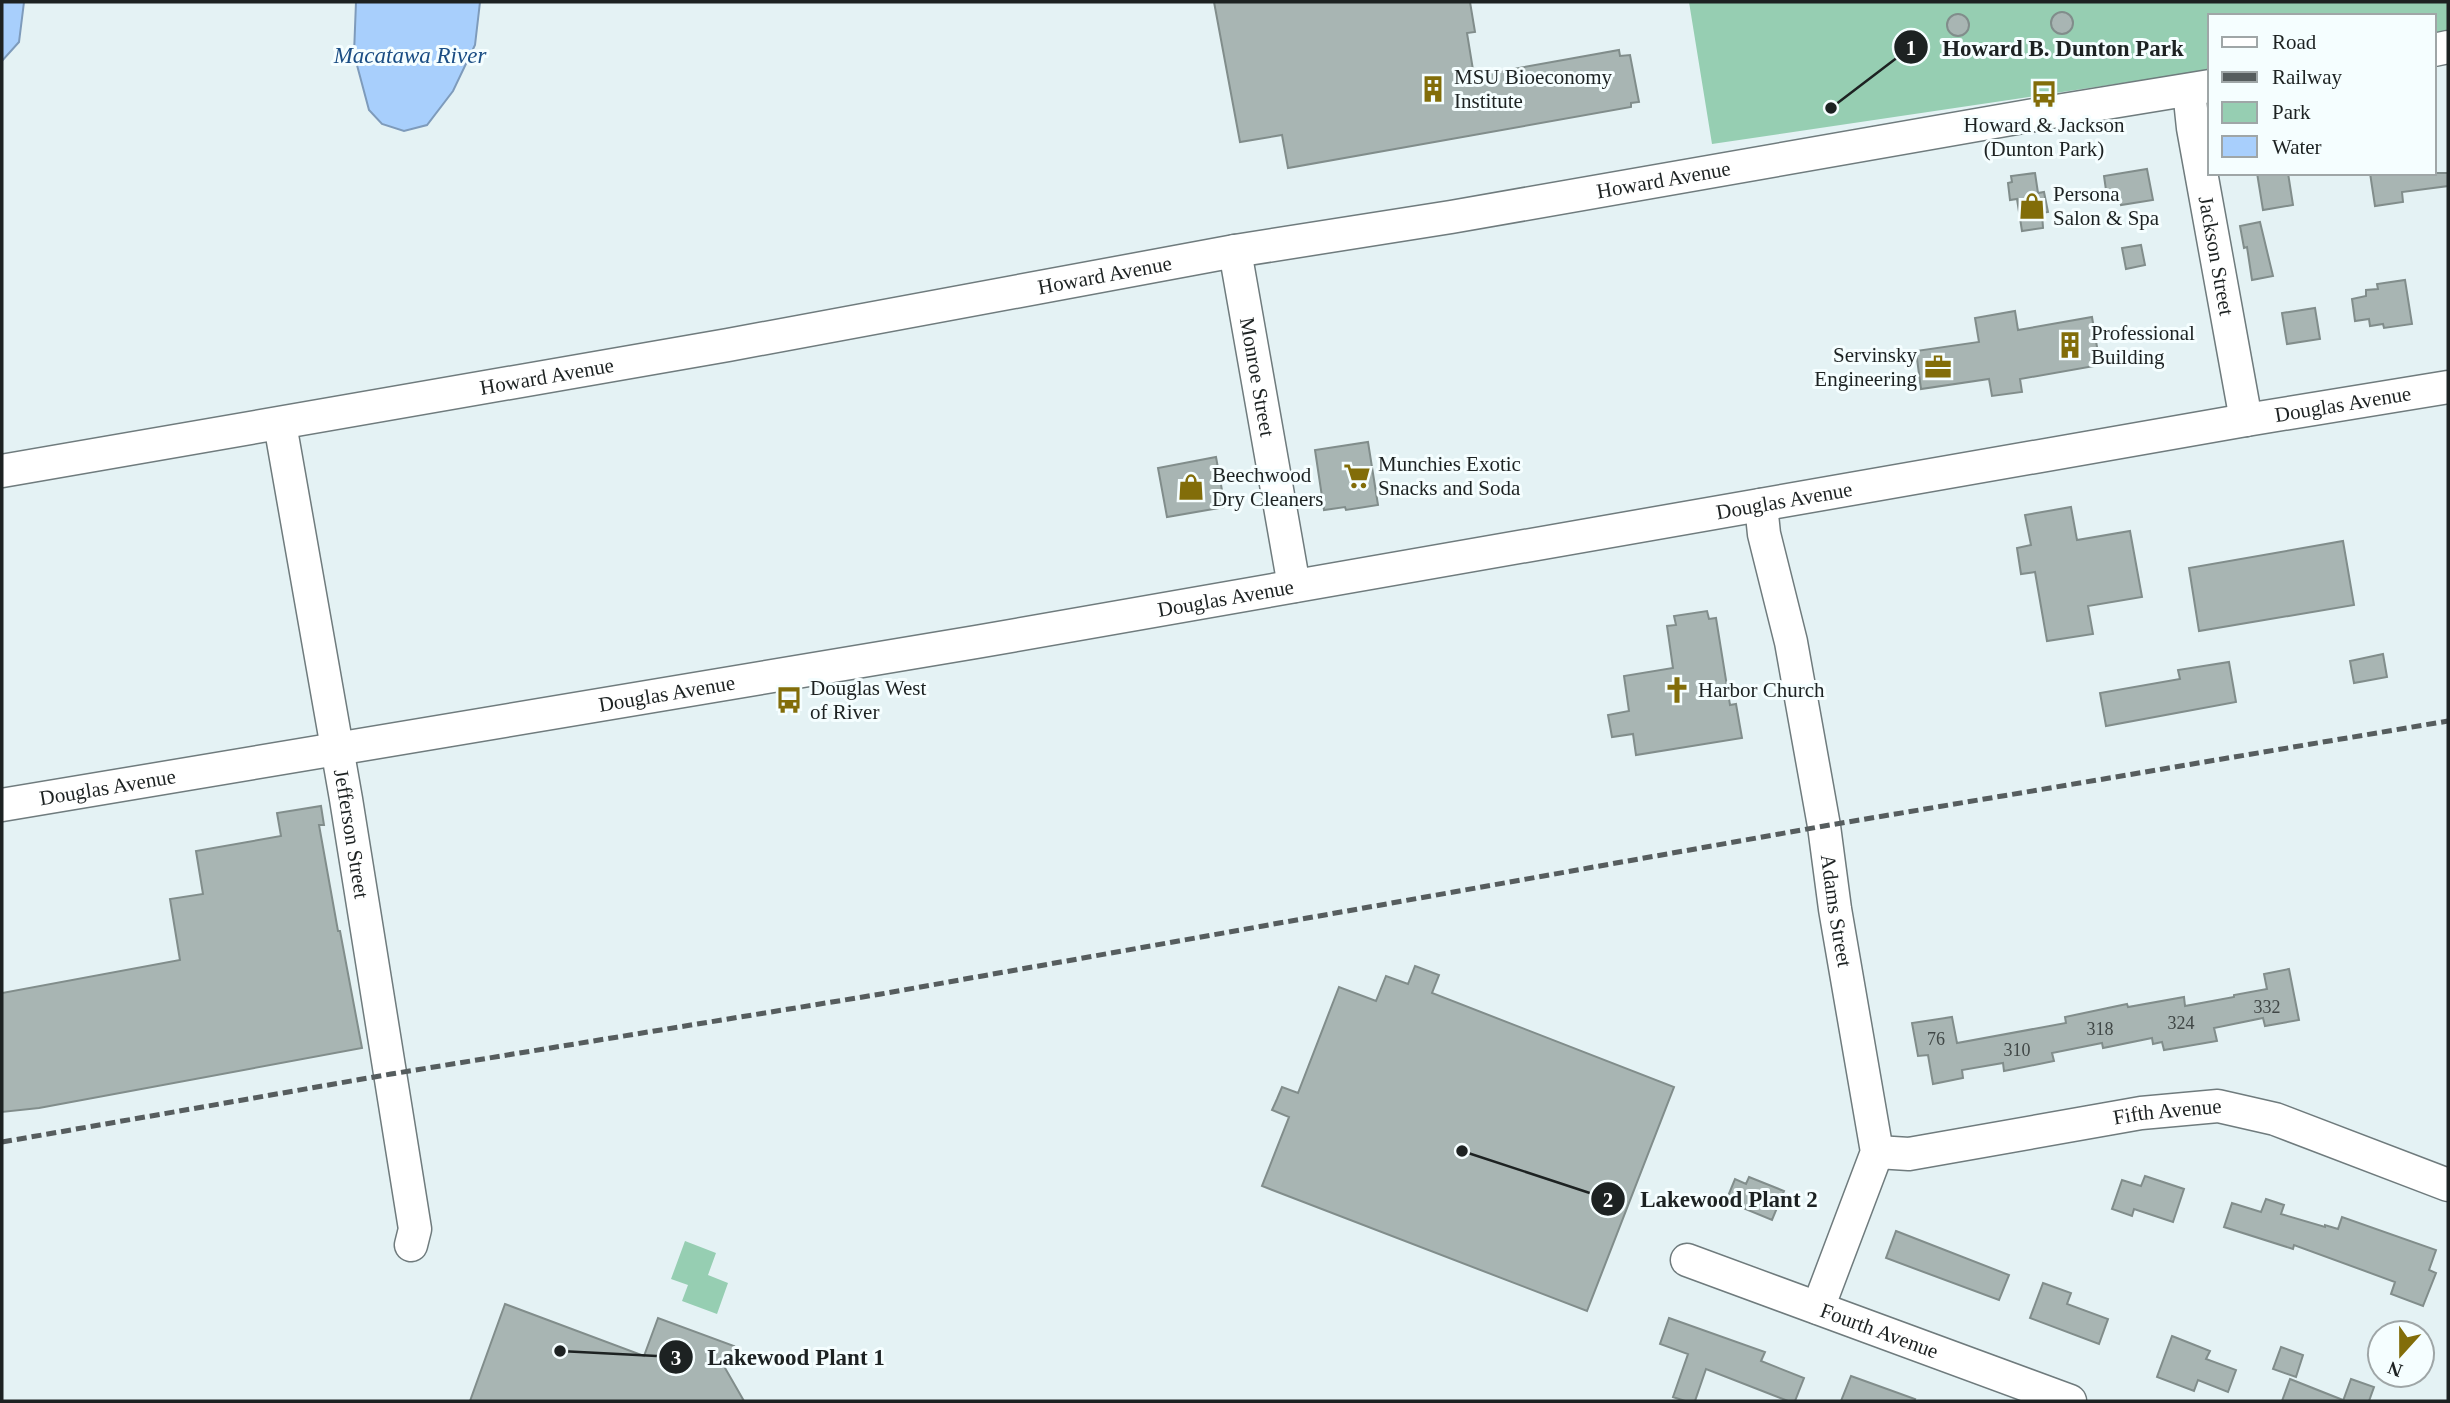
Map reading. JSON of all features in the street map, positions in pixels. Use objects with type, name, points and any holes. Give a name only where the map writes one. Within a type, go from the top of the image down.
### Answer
[{"type":"street","name":"Howard Avenue","points":[[2,471],[727,345],[1235,251],[1451,217],[2200,88]]},
{"type":"street","name":"Jackson Street","points":[[2200,88],[2193,128],[2246,421]]},
{"type":"street","name":"Monroe Street","points":[[1235,251],[1294,586]]},
{"type":"street","name":"Douglas Avenue","points":[[2,805],[2448,387]]},
{"type":"street","name":"Jefferson Street","points":[[280,424],[337,749],[413,1212],[415,1229],[411,1245]]},
{"type":"street","name":"Adams Street","points":[[1761,505],[1764,534],[1791,642],[1824,826],[1835,909],[1877,1152]]},
{"type":"street","name":"Fifth Avenue","points":[[1877,1152],[1909,1154],[2141,1113],[2218,1106],[2275,1119],[2448,1185]]},
{"type":"street","points":[[1818,1308],[1877,1152]]},
{"type":"street","name":"Fourth Avenue","points":[[1687,1260],[2070,1401]]},
{"type":"green space","points":[[1689,2],[2448,2],[2448,37],[2436,39],[2436,14],[2208,14],[2208,70],[1712,144]]},
{"type":"green space","points":[[685,1241],[716,1253],[708,1275],[728,1283],[717,1314],[682,1301],[688,1285],[671,1279]]},
{"type":"water","points":[[2,2],[24,2],[19,42],[2,61]]},
{"type":"water","name":"Macatawa River","points":[[356,2],[480,2],[475,45],[453,91],[427,125],[404,131],[382,124],[369,110],[354,54]]},
{"type":"building","name":"MSU Bioeconomy Institute","points":[[1214,2],[1470,2],[1475,32],[1467,33],[1474,76],[1619,50],[1620,56],[1630,55],[1639,102],[1631,103],[1631,107],[1288,168],[1282,135],[1240,142]]},
{"type":"building","points":[[2062,12],[2070,15],[2073,23],[2070,31],[2062,34],[2054,31],[2051,23],[2054,15]]},
{"type":"building","points":[[1958,14],[1968,21],[1969,25],[1962,35],[1958,36],[1948,29],[1947,25],[1954,15]]},
{"type":"building","points":[[2147,169],[2153,200],[2121,205],[2119,195],[2107,197],[2104,176]]},
{"type":"building","name":"Persona Salon & Spa","points":[[2035,173],[2038,193],[2044,192],[2048,212],[2042,213],[2043,228],[2022,231],[2017,199],[2010,200],[2008,183],[2012,182],[2011,176]]},
{"type":"building","points":[[2448,173],[2448,186],[2402,192],[2403,202],[2375,206],[2370,175]]},
{"type":"building","points":[[2257,175],[2288,175],[2293,205],[2263,210]]},
{"type":"building","points":[[2260,222],[2273,276],[2252,280],[2247,247],[2244,248],[2240,226]]},
{"type":"building","points":[[2141,245],[2145,265],[2126,269],[2122,248]]},
{"type":"building","points":[[2405,280],[2412,324],[2384,328],[2383,324],[2370,326],[2369,319],[2355,321],[2352,299],[2366,296],[2366,290],[2378,289],[2377,284]]},
{"type":"building","points":[[2315,308],[2320,339],[2287,344],[2282,313]]},
{"type":"building","points":[[2015,311],[2018,330],[2092,317],[2100,365],[2020,379],[2022,392],[1992,396],[1989,379],[1921,389],[1916,351],[1979,342],[1975,318]]},
{"type":"building","name":"Munchies Exotic Snacks and Soda","points":[[1368,442],[1378,505],[1324,510],[1315,450]]},
{"type":"building","name":"Beechwood Dry Cleaners","points":[[1216,457],[1225,507],[1167,517],[1158,468]]},
{"type":"building","points":[[2071,507],[2077,540],[2130,531],[2142,597],[2088,606],[2093,634],[2047,641],[2035,572],[2021,574],[2017,548],[2031,545],[2025,515]]},
{"type":"building","points":[[2343,541],[2354,605],[2199,631],[2189,568]]},
{"type":"building","name":"Harbor Church","points":[[1707,611],[1709,619],[1716,618],[1730,705],[1736,704],[1742,738],[1636,755],[1633,734],[1612,737],[1608,715],[1629,711],[1624,676],[1673,668],[1667,626],[1676,625],[1674,616]]},
{"type":"building","points":[[2383,654],[2387,677],[2354,683],[2350,661]]},
{"type":"building","points":[[2229,662],[2236,702],[2106,726],[2100,693],[2180,679],[2178,670]]},
{"type":"building","points":[[321,806],[324,825],[319,825],[362,1048],[39,1108],[2,1112],[2,993],[180,960],[170,899],[203,894],[196,851],[281,836],[277,813]]},
{"type":"building","points":[[1415,966],[1439,975],[1432,993],[1674,1087],[1587,1311],[1262,1186],[1289,1117],[1272,1110],[1282,1087],[1298,1093],[1339,987],[1376,1001],[1386,976],[1408,984]]},
{"type":"building","points":[[2289,969],[2299,1020],[2265,1026],[2263,1018],[2214,1028],[2217,1041],[2164,1050],[2162,1042],[2153,1044],[2152,1038],[2103,1048],[2102,1043],[2052,1053],[2054,1061],[2004,1071],[2003,1063],[1962,1070],[1963,1078],[1933,1084],[1928,1055],[1918,1056],[1912,1023],[1952,1017],[1957,1043],[2066,1023],[2065,1017],[2127,1004],[2128,1007],[2184,997],[2185,1006],[2234,997],[2267,989],[2264,974]]},
{"type":"building","points":[[2145,1176],[2184,1189],[2173,1222],[2134,1209],[2132,1216],[2112,1209],[2122,1180],[2141,1186]]},
{"type":"building","points":[[1749,1177],[1784,1191],[1772,1220],[1726,1201],[1735,1179],[1746,1184]]},
{"type":"building","points":[[2266,1199],[2284,1205],[2281,1214],[2338,1229],[2342,1217],[2436,1250],[2429,1270],[2436,1273],[2423,1306],[2391,1294],[2395,1282],[2294,1245],[2293,1249],[2224,1227],[2232,1203],[2261,1212]]},
{"type":"building","points":[[1896,1231],[2009,1275],[1999,1300],[1886,1258]]},
{"type":"building","points":[[2043,1283],[2071,1293],[2067,1304],[2108,1319],[2099,1344],[2030,1318]]},
{"type":"building","points":[[505,1304],[644,1356],[658,1318],[734,1346],[725,1368],[744,1401],[470,1401]]},
{"type":"building","points":[[1669,1318],[1765,1352],[1761,1361],[1804,1378],[1795,1401],[1788,1401],[1706,1369],[1695,1401],[1673,1397],[1688,1354],[1660,1344]]},
{"type":"building","points":[[2172,1336],[2210,1351],[2206,1359],[2236,1370],[2228,1392],[2198,1380],[2194,1391],[2157,1377]]},
{"type":"building","points":[[2281,1347],[2303,1355],[2296,1377],[2273,1369]]},
{"type":"building","points":[[1851,1376],[1915,1399],[1841,1401]]},
{"type":"building","points":[[2290,1379],[2343,1400],[2343,1401],[2282,1401]]},
{"type":"building","points":[[2351,1379],[2366,1384],[2366,1389],[2373,1389],[2369,1401],[2343,1401]]},
{"type":"railway","points":[[2,1142],[391,1074],[881,994],[1824,826],[2448,721]]},
{"type":"place","name":"MSU Bioeconomy Institute","points":[[1433,89]]},
{"type":"place","name":"Howard & Jackson (Dunton Park)","points":[[2044,94]]},
{"type":"place","name":"Howard B. Dunton Park","points":[[1831,108]]},
{"type":"place","name":"Persona Salon & Spa","points":[[2032,206]]},
{"type":"place","name":"Professional Building","points":[[2070,345]]},
{"type":"place","name":"Servinsky Engineering","points":[[1938,367]]},
{"type":"place","name":"Munchies Exotic Snacks and Soda","points":[[1357,476]]},
{"type":"place","name":"Beechwood Dry Cleaners","points":[[1191,487]]},
{"type":"place","name":"Harbor Church","points":[[1677,690]]},
{"type":"place","name":"Douglas West of River","points":[[789,700]]},
{"type":"place","name":"Lakewood Plant 2","points":[[1462,1151]]},
{"type":"place","name":"Lakewood Plant 1","points":[[560,1351]]}]
